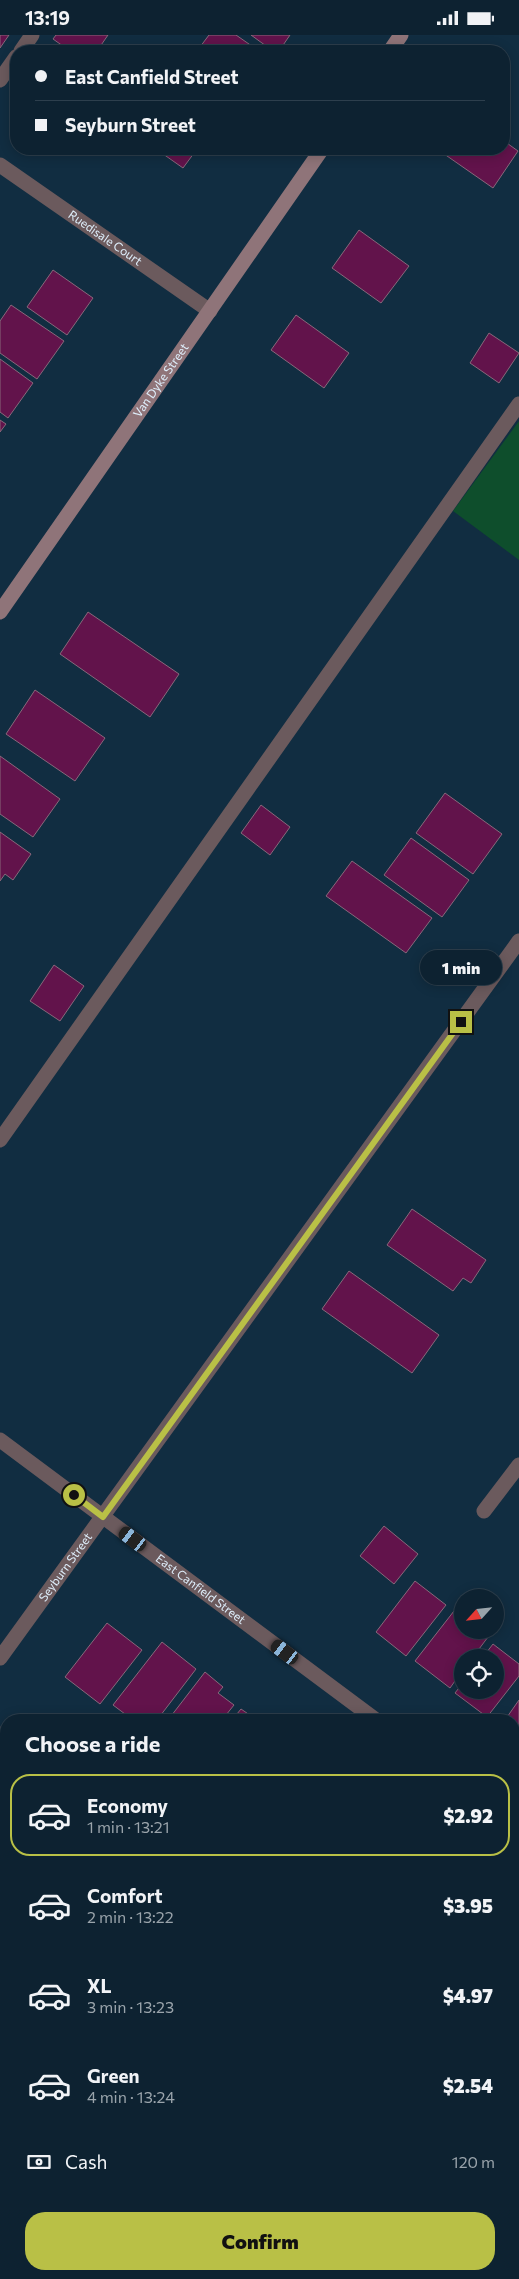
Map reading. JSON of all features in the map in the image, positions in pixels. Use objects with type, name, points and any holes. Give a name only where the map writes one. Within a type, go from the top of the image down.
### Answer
[{"type":"main road","name":"Van Dyke Street","points":[[0,612],[318,155]]},
{"type":"street","points":[[0,80],[10,66]]},
{"type":"street","name":"Ruedisale Court","points":[[0,165],[210,311]]},
{"type":"street","points":[[0,1140],[519,404]]},
{"type":"street","name":"Seyburn Street","points":[[0,1658],[519,941]]},
{"type":"street","name":"East Canfield Street","points":[[0,1440],[368,1714]]},
{"type":"street","points":[[484,1511],[519,1465]]},
{"type":"green space","points":[[519,421],[519,560],[453,511]]},
{"type":"building","points":[[0,35],[9,35],[0,48]]},
{"type":"building","points":[[56,35],[108,35],[101,45],[62,45],[53,39]]},
{"type":"building","points":[[209,35],[236,35],[250,45],[202,45]]},
{"type":"building","points":[[251,35],[290,35],[283,45],[265,45]]},
{"type":"building","points":[[510,145],[518,151],[493,188],[446,155],[510,155]]},
{"type":"building","points":[[165,155],[193,155],[183,168]]},
{"type":"building","points":[[359,230],[409,266],[381,303],[332,268]]},
{"type":"building","points":[[53,270],[93,298],[67,335],[27,307]]},
{"type":"building","points":[[11,305],[64,341],[37,379],[0,353],[0,321]]},
{"type":"building","points":[[296,315],[349,353],[324,388],[271,350]]},
{"type":"building","points":[[489,333],[519,353],[499,383],[470,363]]},
{"type":"building","points":[[0,359],[33,383],[8,418],[0,412]]},
{"type":"building","points":[[0,420],[6,424],[0,432]]},
{"type":"building","points":[[88,612],[179,674],[150,717],[60,654]]},
{"type":"building","points":[[35,690],[105,738],[75,781],[6,734]]},
{"type":"building","points":[[0,756],[60,799],[33,837],[0,814]]},
{"type":"building","points":[[445,793],[502,834],[473,874],[416,833]]},
{"type":"building","points":[[261,805],[290,827],[270,855],[241,833]]},
{"type":"building","points":[[0,832],[31,854],[13,880],[5,874],[0,881]]},
{"type":"building","points":[[411,838],[469,880],[442,917],[384,875]]},
{"type":"building","points":[[352,861],[432,918],[406,953],[326,896]]},
{"type":"building","points":[[54,965],[84,986],[60,1021],[30,1001]]},
{"type":"building","points":[[412,1209],[486,1260],[471,1283],[463,1278],[453,1291],[387,1245]]},
{"type":"building","points":[[349,1271],[439,1335],[412,1373],[322,1309]]},
{"type":"building","points":[[384,1526],[418,1554],[394,1584],[360,1556]]},
{"type":"building","points":[[415,1581],[446,1605],[406,1656],[376,1632]]},
{"type":"building","points":[[454,1611],[454,1639],[486,1639],[479,1649],[454,1649],[454,1682],[450,1688],[415,1661]]},
{"type":"building","points":[[107,1623],[142,1650],[100,1704],[65,1677]]},
{"type":"building","points":[[162,1642],[196,1669],[162,1714],[125,1714],[113,1705]]},
{"type":"building","points":[[493,1644],[500,1649],[489,1649]]},
{"type":"building","points":[[504,1652],[519,1664],[519,1676],[504,1695]]},
{"type":"building","points":[[205,1672],[223,1687],[218,1693],[234,1705],[227,1714],[173,1714]]},
{"type":"building","points":[[463,1699],[501,1699],[489,1714],[483,1714]]},
{"type":"building","points":[[519,1700],[519,1714],[509,1714]]},
{"type":"building","points":[[241,1709],[248,1714],[237,1714]]},
{"type":"route","points":[[74,1495],[103,1517],[461,1022]]}]
